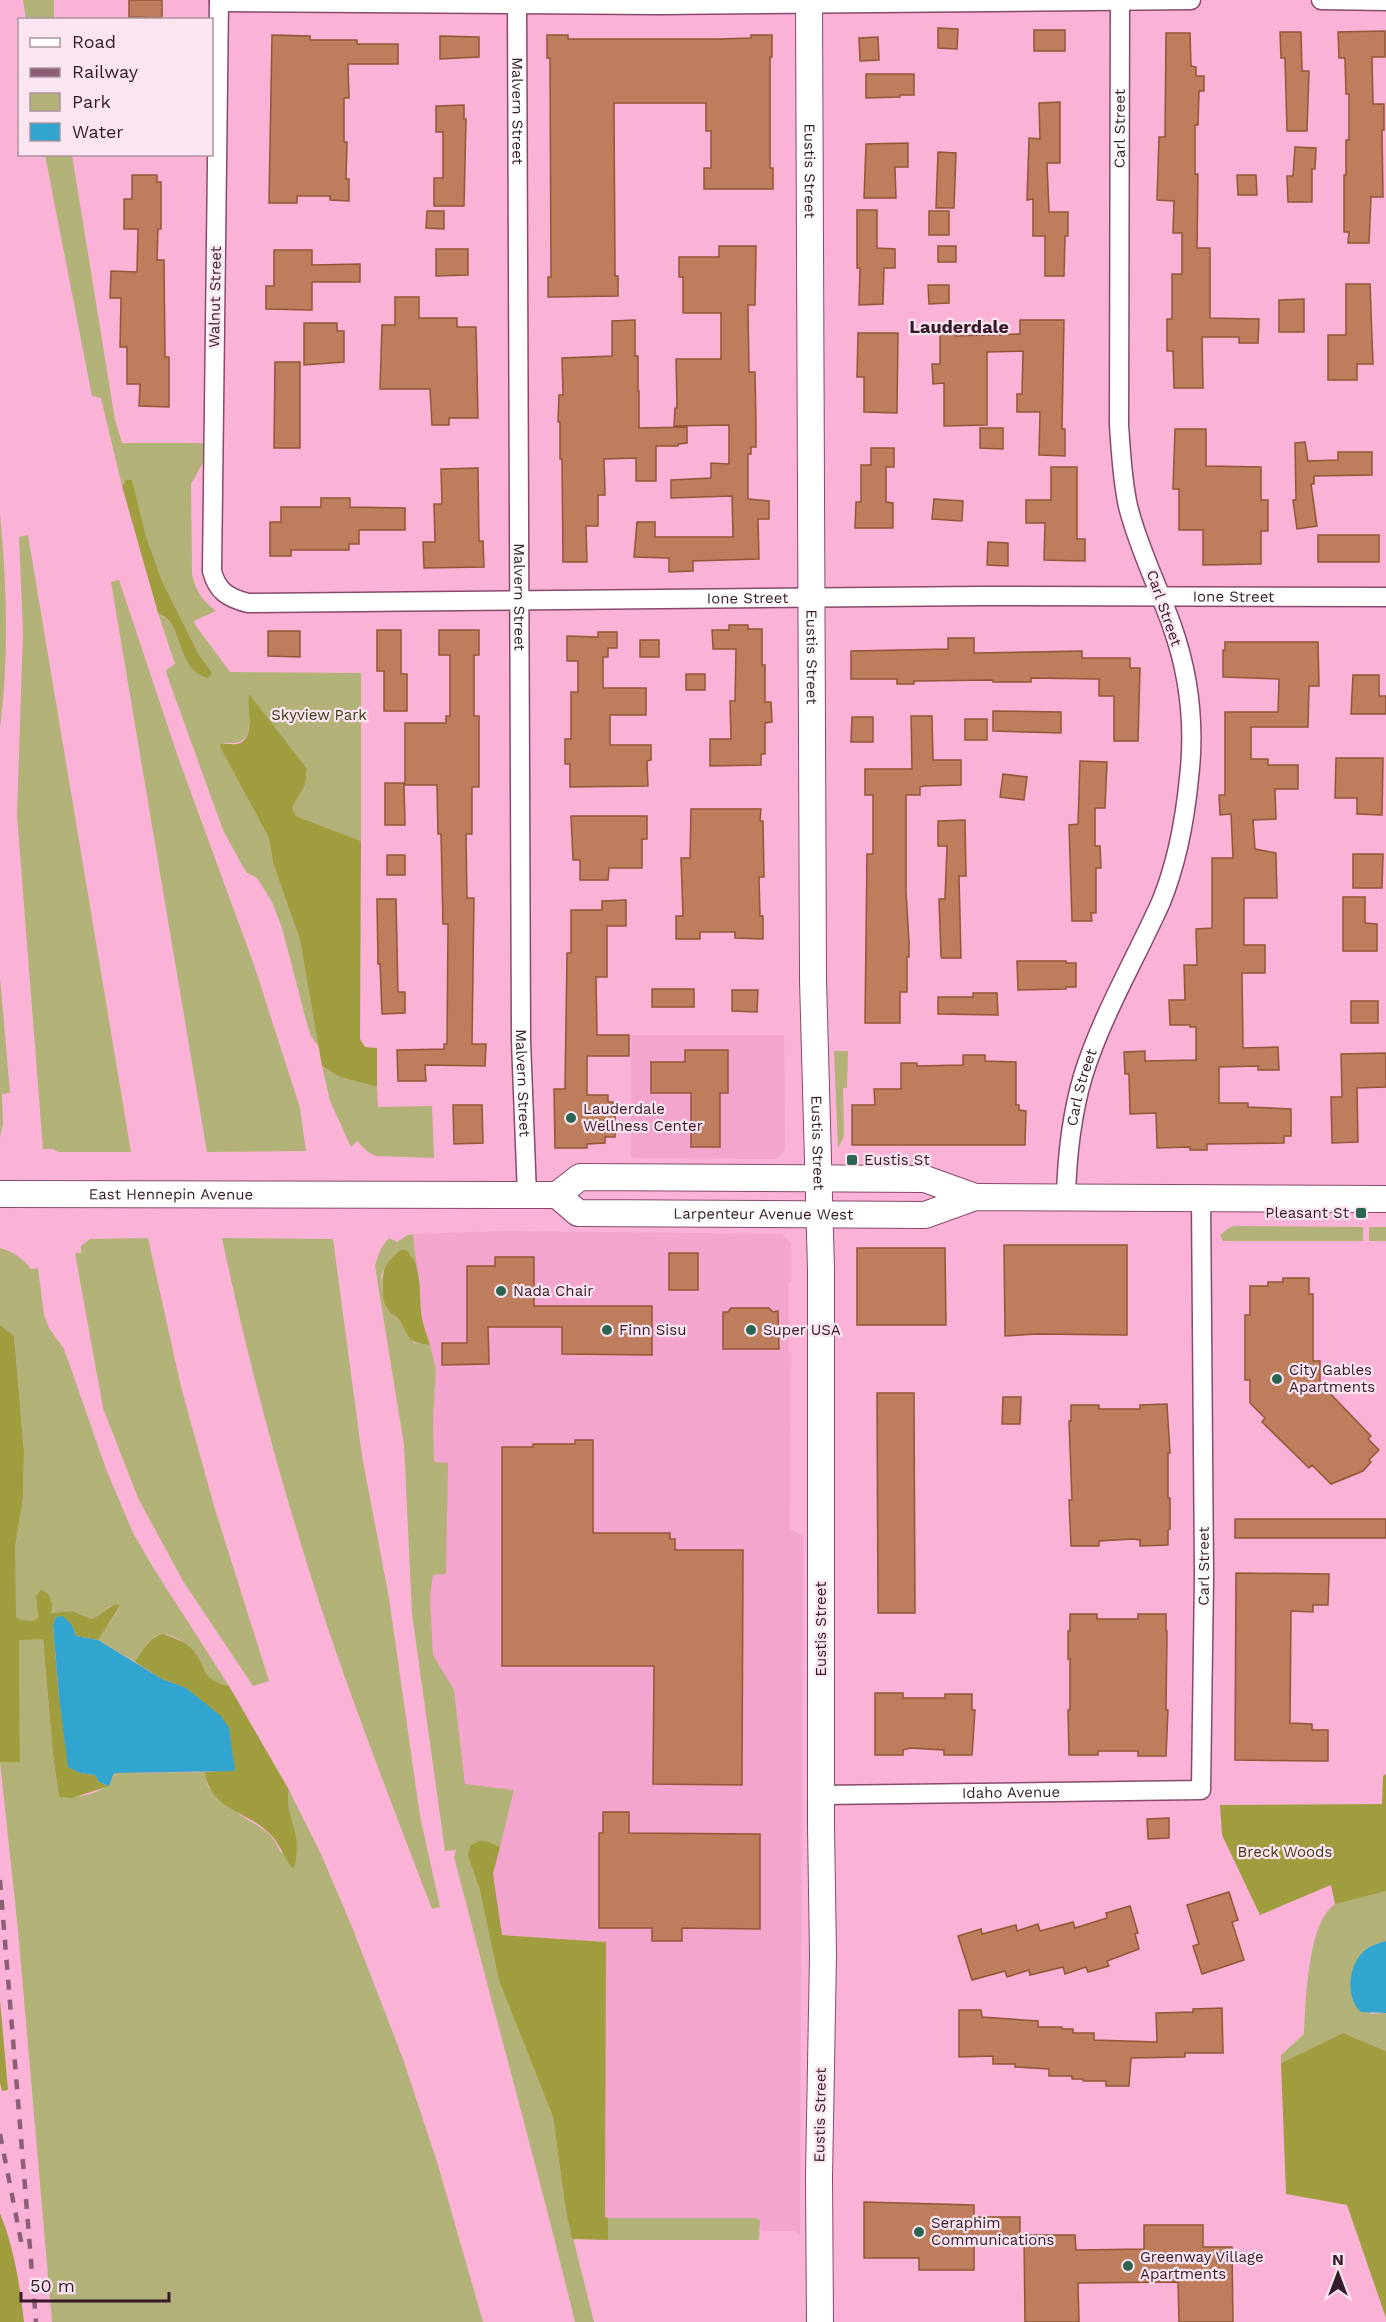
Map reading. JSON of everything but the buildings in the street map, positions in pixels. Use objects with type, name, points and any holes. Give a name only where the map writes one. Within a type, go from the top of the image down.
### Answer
[{"type":"street","name":"Carl Street","points":[[1066,1197],[1069,1139],[1083,1076],[1095,1040],[1161,900],[1175,860],[1186,801],[1192,750],[1192,722],[1173,627],[1129,508],[1122,473],[1119,425],[1120,0]]},
{"type":"street","points":[[219,1],[1191,0]]},
{"type":"street","points":[[1321,0],[1386,1]]},
{"type":"street","name":"Walnut Street","points":[[219,1],[212,571],[214,581],[221,591]]},
{"type":"street","name":"Malvern Street","points":[[517,2],[521,1041],[527,1195]]},
{"type":"street","name":"Eustis Street","points":[[809,2],[813,980],[820,1215],[823,1976],[819,2176],[820,2322]]},
{"type":"street","name":"Ione Street","points":[[221,591],[232,599],[248,603],[811,597],[1386,597]]},
{"type":"street","name":"Larpenteur Avenue West","points":[[975,1197],[925,1215],[820,1215],[578,1213],[557,1195],[580,1177],[819,1178],[925,1179],[975,1197],[1386,1199]]},
{"type":"street","name":"East Hennepin Avenue","points":[[0,1194],[527,1195]]},
{"type":"street","points":[[527,1195],[557,1195]]},
{"type":"street","name":"Carl Street","points":[[1201,1198],[1204,1576],[1201,1790]]},
{"type":"street","name":"Idaho Avenue","points":[[821,1795],[1201,1790]]},
{"type":"shaded area","points":[[631,1035],[784,1035],[785,1150],[777,1159],[631,1158]]},
{"type":"shaded area","points":[[503,1231],[782,1234],[791,1243],[791,1282],[789,1282],[790,1529],[803,1536],[800,2236],[795,2231],[761,2231],[760,2221],[605,2218],[606,1942],[502,1935],[493,1874],[514,1790],[465,1784],[454,1690],[433,1655],[430,1597],[433,1574],[445,1574],[447,1463],[434,1462],[433,1418],[436,1369],[422,1317],[413,1234]]},
{"type":"green space","points":[[23,0],[54,0],[54,18],[26,18]]},
{"type":"green space","name":"Skyview Park","points":[[45,156],[72,156],[115,420],[122,443],[204,443],[204,461],[191,484],[192,574],[200,594],[216,611],[194,621],[196,626],[230,672],[361,673],[361,841],[296,816],[292,808],[305,785],[307,769],[249,718],[248,731],[244,739],[224,743],[220,747],[269,838],[273,863],[300,940],[319,1047],[311,1036],[307,1024],[282,928],[272,902],[257,878],[247,873],[223,830],[167,675],[166,670],[175,664],[158,613],[169,621],[209,667],[199,655],[162,581],[124,481],[122,486],[101,398],[92,396]]},
{"type":"green space","points":[[126,480],[132,480],[146,537],[162,581],[199,655],[212,673],[208,678],[193,670],[171,623],[158,613],[122,486]]},
{"type":"green space","points":[[0,514],[6,622],[5,675],[0,729]]},
{"type":"green space","points":[[28,535],[131,1152],[58,1152],[53,1149],[43,1149],[17,815],[23,633],[19,537]]},
{"type":"green space","points":[[119,580],[179,760],[254,965],[300,1108],[306,1151],[207,1152],[111,582]]},
{"type":"green space","points":[[249,694],[307,769],[305,785],[292,808],[296,816],[361,841],[360,1039],[365,1047],[377,1048],[377,1087],[340,1077],[322,1066],[300,940],[273,863],[269,838],[220,747],[221,744],[237,744],[247,736]]},
{"type":"green space","points":[[0,977],[10,1093],[2,1094],[3,1124],[0,1138]]},
{"type":"green space","points":[[834,1051],[848,1051],[847,1088],[843,1088],[844,1136],[838,1148]]},
{"type":"green space","points":[[322,1066],[340,1077],[377,1087],[378,1107],[432,1106],[434,1158],[376,1156],[368,1152],[357,1141],[351,1147],[330,1101]]},
{"type":"green space","points":[[1234,1226],[1363,1227],[1363,1241],[1223,1241],[1220,1235]]},
{"type":"green space","points":[[1369,1227],[1386,1227],[1386,1241],[1369,1241]]},
{"type":"green space","points":[[413,1234],[417,1268],[411,1254],[400,1250],[392,1257],[381,1275],[384,1303],[388,1310],[400,1321],[414,1343],[430,1345],[436,1369],[433,1418],[434,1462],[448,1463],[446,1574],[433,1575],[430,1597],[433,1655],[454,1690],[465,1784],[514,1790],[500,1847],[493,1844],[468,1856],[480,1890],[520,2033],[553,2117],[565,2205],[594,2322],[575,2322],[454,1857],[456,1850],[445,1851],[412,1614],[404,1445],[375,1266],[380,1251],[389,1238],[397,1242]]},
{"type":"green space","points":[[148,1238],[181,1387],[214,1506],[269,1681],[253,1686],[183,1581],[138,1498],[103,1408],[75,1253],[81,1253],[81,1246],[90,1239]]},
{"type":"green space","points":[[222,1238],[333,1239],[362,1456],[389,1598],[420,1816],[440,1907],[432,1909],[365,1734],[308,1567],[261,1403]]},
{"type":"green space","points":[[0,1248],[17,1256],[31,1269],[38,1268],[44,1315],[49,1328],[64,1349],[106,1469],[133,1533],[229,1686],[209,1678],[197,1654],[189,1646],[172,1636],[161,1634],[153,1638],[135,1662],[98,1640],[120,1607],[110,1606],[100,1616],[92,1619],[72,1611],[51,1613],[36,1596],[38,1618],[33,1621],[15,1617],[15,1548],[23,1498],[24,1451],[14,1336],[0,1325]]},
{"type":"green space","points":[[400,1250],[406,1250],[416,1264],[422,1318],[430,1345],[417,1343],[410,1339],[400,1321],[388,1310],[384,1302],[384,1272],[388,1263]]},
{"type":"green space","points":[[0,1325],[14,1336],[24,1451],[23,1498],[15,1548],[16,1617],[33,1621],[38,1618],[36,1596],[41,1590],[48,1593],[52,1604],[51,1613],[72,1611],[92,1619],[113,1605],[120,1606],[98,1640],[76,1636],[72,1625],[56,1617],[53,1625],[59,1697],[80,1773],[95,1775],[99,1782],[109,1786],[72,1798],[59,1797],[43,1639],[19,1640],[20,1762],[0,1762]]},
{"type":"green space","points":[[163,1634],[190,1647],[211,1679],[229,1686],[289,1790],[289,1808],[297,1844],[295,1866],[292,1868],[269,1833],[221,1802],[208,1784],[205,1772],[235,1770],[186,1688],[162,1679],[135,1662],[150,1641]]},
{"type":"green space","points":[[19,1639],[43,1639],[59,1797],[75,1797],[100,1790],[111,1780],[114,1773],[205,1772],[208,1787],[266,1832],[274,1840],[281,1853],[296,1838],[288,1808],[289,1790],[321,1854],[352,1927],[403,2059],[438,2165],[483,2322],[52,2322],[18,1930],[0,1762],[20,1762]]},
{"type":"green space","name":"Breck Woods","points":[[1386,1774],[1386,1891],[1335,1904],[1331,1885],[1260,1915],[1222,1835],[1220,1805],[1382,1804],[1383,1776]]},
{"type":"green space","points":[[479,1841],[486,1841],[500,1847],[493,1874],[502,1935],[606,1942],[605,2217],[608,2218],[608,2240],[572,2239],[553,2117],[499,1980],[480,1890],[468,1856],[470,1846]]},
{"type":"green space","points":[[1386,1891],[1386,1941],[1376,1944],[1351,1979],[1352,1999],[1372,2014],[1386,2013],[1386,2051],[1343,2033],[1281,2063],[1281,2055],[1304,2034],[1310,1963],[1319,1926],[1327,1912],[1342,1901]]},
{"type":"green space","points":[[0,2000],[8,2090],[2,2091],[0,2083]]},
{"type":"green space","points":[[1343,2033],[1386,2051],[1386,2318],[1347,2205],[1286,2194],[1281,2063]]},
{"type":"green space","points":[[0,2213],[16,2267],[24,2322],[0,2322]]},
{"type":"green space","points":[[608,2218],[757,2218],[760,2221],[759,2240],[608,2240]]},
{"type":"water","points":[[63,1616],[72,1625],[76,1636],[98,1640],[162,1679],[186,1688],[221,1716],[229,1728],[235,1771],[114,1773],[109,1786],[99,1782],[95,1775],[80,1773],[68,1767],[53,1625],[56,1617]]},
{"type":"water","points":[[1386,1941],[1386,2013],[1361,2012],[1352,1999],[1350,1982],[1352,1973],[1359,1957],[1366,1949]]},
{"type":"railway","points":[[0,1880],[36,2322]]},
{"type":"railway","points":[[0,2134],[23,2251]]},
{"type":"place","name":"Lauderdale Wellness Center","points":[[571,1118]]},
{"type":"place","name":"Eustis St","points":[[852,1160]]},
{"type":"place","name":"Pleasant St","points":[[1361,1213]]},
{"type":"place","name":"Nada Chair","points":[[501,1291]]},
{"type":"place","name":"Finn Sisu","points":[[607,1330]]},
{"type":"place","name":"Super USA","points":[[751,1330]]},
{"type":"place","name":"City Gables Apartments","points":[[1277,1379]]},
{"type":"place","name":"Seraphim Communications","points":[[919,2232]]},
{"type":"place","name":"Greenway Village Apartments","points":[[1128,2266]]},
{"type":"district","name":"Lauderdale","points":[[959,326]]}]
